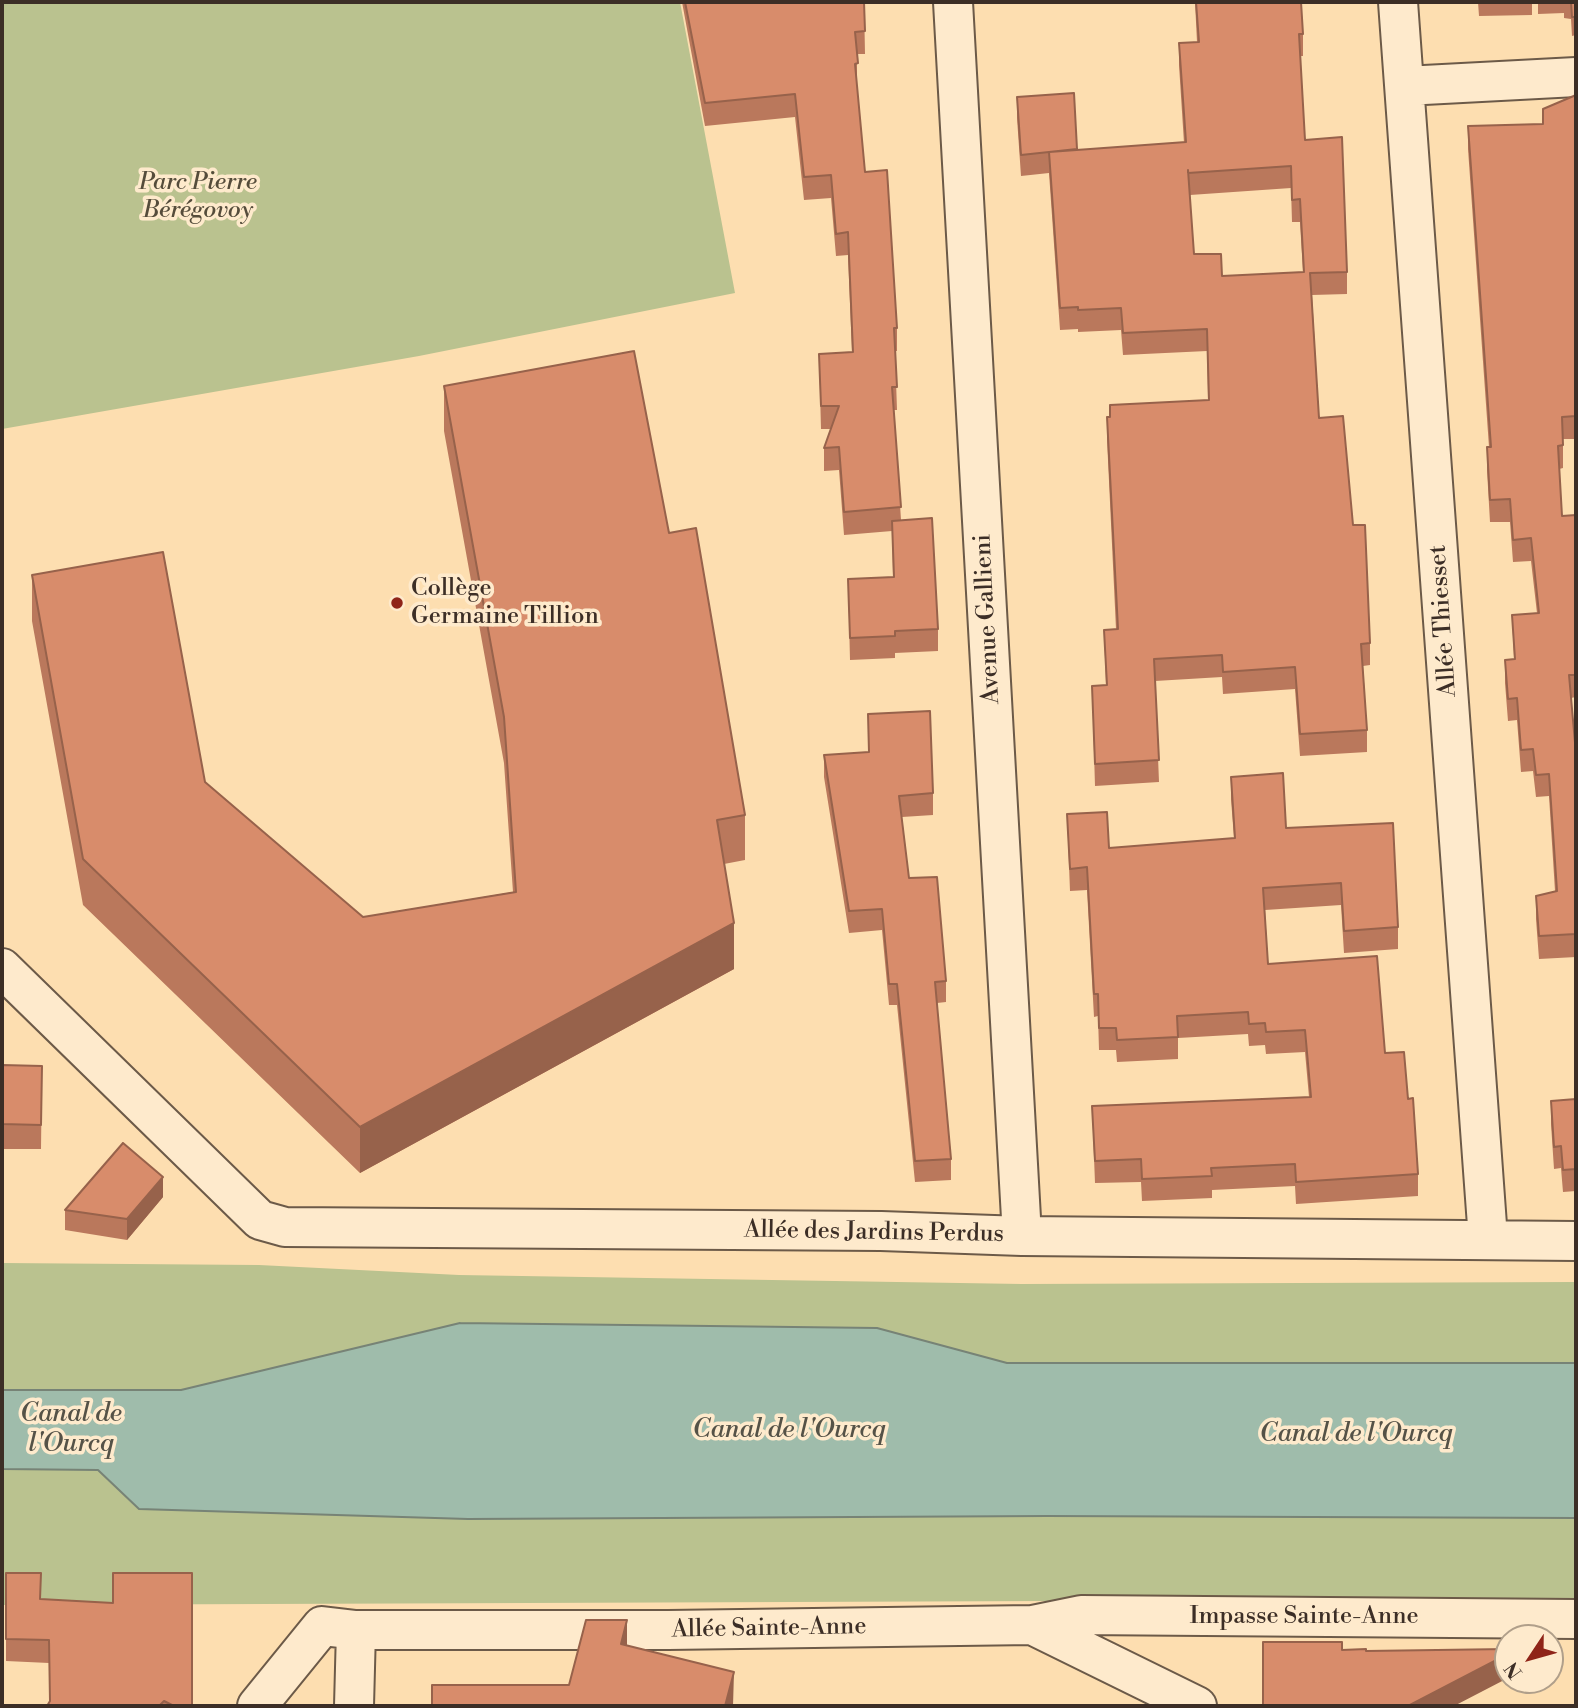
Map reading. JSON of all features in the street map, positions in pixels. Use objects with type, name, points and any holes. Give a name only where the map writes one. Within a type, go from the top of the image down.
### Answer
[{"type":"street","name":"Avenue Gallieni","points":[[953,2],[1022,1236]]},
{"type":"street","name":"Allée Thiesset","points":[[1398,2],[1488,1239]]},
{"type":"street","points":[[1405,86],[1576,77]]},
{"type":"street","name":"Allée des Jardins Perdus","points":[[2,968],[260,1220],[285,1227],[881,1231],[1022,1236],[1576,1241]]},
{"type":"street","name":"Impasse Sainte-Anne","points":[[1032,1625],[1081,1615],[1576,1619]]},
{"type":"street","name":"Allée Sainte-Anne","points":[[339,1628],[668,1630],[1032,1625],[1198,1706]]},
{"type":"street","points":[[257,1706],[339,1628]]},
{"type":"street","points":[[339,1628],[354,1706]]},
{"type":"green space","name":"Parc Pierre Bérégovoy","points":[[2,2],[680,2],[735,293],[419,356],[2,429]]},
{"type":"green space","points":[[2,1263],[259,1265],[459,1275],[1022,1284],[1576,1282],[1576,1363],[1007,1363],[877,1328],[460,1323],[181,1390],[2,1390]]},
{"type":"green space","points":[[2,1469],[98,1470],[139,1509],[468,1519],[1047,1516],[1576,1518],[1576,1599],[2,1605]]},
{"type":"water","name":"Canal de l'Ourcq","points":[[460,1323],[877,1328],[1007,1363],[1576,1363],[1576,1518],[1047,1516],[468,1519],[139,1509],[98,1470],[2,1469],[2,1390],[181,1390]]},
{"type":"building","points":[[685,2],[864,2],[865,31],[855,32],[858,63],[855,64],[865,172],[887,170],[897,328],[894,328],[897,387],[892,387],[901,507],[844,512],[839,447],[824,448],[839,406],[821,406],[819,354],[853,352],[848,232],[836,234],[831,175],[804,177],[795,94],[705,103]]},
{"type":"building","points":[[1196,2],[1301,2],[1303,34],[1299,34],[1305,140],[1342,137],[1347,272],[1310,273],[1319,418],[1343,416],[1353,525],[1365,525],[1370,643],[1361,644],[1367,730],[1300,734],[1295,667],[1223,672],[1222,655],[1154,659],[1159,760],[1095,764],[1092,686],[1107,685],[1104,630],[1118,629],[1107,417],[1110,417],[1110,405],[1209,400],[1207,329],[1123,333],[1121,308],[1060,308],[1049,152],[1186,142],[1179,43],[1199,42]],"holes":[[[1291,166],[1292,200],[1300,199],[1304,272],[1222,276],[1221,254],[1194,254],[1188,173]]]},
{"type":"building","points":[[1571,2],[1576,2],[1576,17],[1572,17]]},
{"type":"building","points":[[1074,93],[1077,149],[1021,155],[1017,97]]},
{"type":"building","points":[[1576,95],[1576,416],[1562,417],[1563,445],[1558,446],[1562,516],[1576,515],[1576,675],[1569,675],[1576,754],[1576,934],[1539,936],[1536,896],[1557,891],[1549,774],[1536,775],[1533,749],[1521,750],[1517,698],[1508,699],[1505,660],[1515,659],[1512,615],[1539,613],[1531,538],[1513,540],[1510,499],[1490,500],[1487,447],[1491,447],[1468,126],[1543,124],[1543,109]]},
{"type":"building","points":[[634,351],[669,533],[696,528],[745,815],[717,820],[734,923],[360,1127],[83,859],[32,575],[163,552],[205,782],[363,917],[516,892],[504,717],[444,386]]},
{"type":"building","points":[[932,518],[938,629],[895,631],[895,636],[850,638],[848,579],[894,577],[892,521]]},
{"type":"building","points":[[930,711],[933,793],[899,796],[909,878],[937,877],[946,981],[935,982],[951,1159],[915,1161],[897,984],[889,984],[882,909],[849,911],[824,755],[869,752],[868,714]]},
{"type":"building","points":[[1283,773],[1286,828],[1393,823],[1398,927],[1344,931],[1341,883],[1263,888],[1268,964],[1377,956],[1385,1053],[1404,1052],[1408,1099],[1413,1098],[1418,1174],[1296,1182],[1295,1164],[1211,1168],[1212,1176],[1142,1179],[1141,1159],[1095,1161],[1092,1106],[1311,1097],[1305,1030],[1266,1032],[1265,1023],[1249,1024],[1248,1012],[1177,1016],[1178,1037],[1117,1040],[1116,1028],[1099,1028],[1098,994],[1094,994],[1087,867],[1070,869],[1067,814],[1107,812],[1109,848],[1235,838],[1231,777]]},
{"type":"building","points":[[2,1065],[42,1066],[41,1125],[2,1124]]},
{"type":"building","points":[[1576,1099],[1576,1169],[1563,1170],[1561,1146],[1554,1147],[1551,1101]]},
{"type":"building","points":[[123,1143],[163,1177],[127,1219],[65,1210]]},
{"type":"building","points":[[6,1573],[41,1573],[40,1599],[113,1603],[113,1573],[192,1573],[192,1706],[174,1706],[164,1701],[159,1706],[47,1706],[50,1701],[49,1640],[6,1639]]},
{"type":"building","points":[[586,1620],[627,1620],[621,1644],[734,1672],[725,1706],[432,1706],[432,1685],[569,1685]]},
{"type":"building","points":[[1263,1642],[1342,1642],[1342,1650],[1366,1651],[1494,1649],[1494,1661],[1408,1706],[1263,1706]]},
{"type":"place","name":"Collège Germaine Tillion","points":[[397,603]]}]
